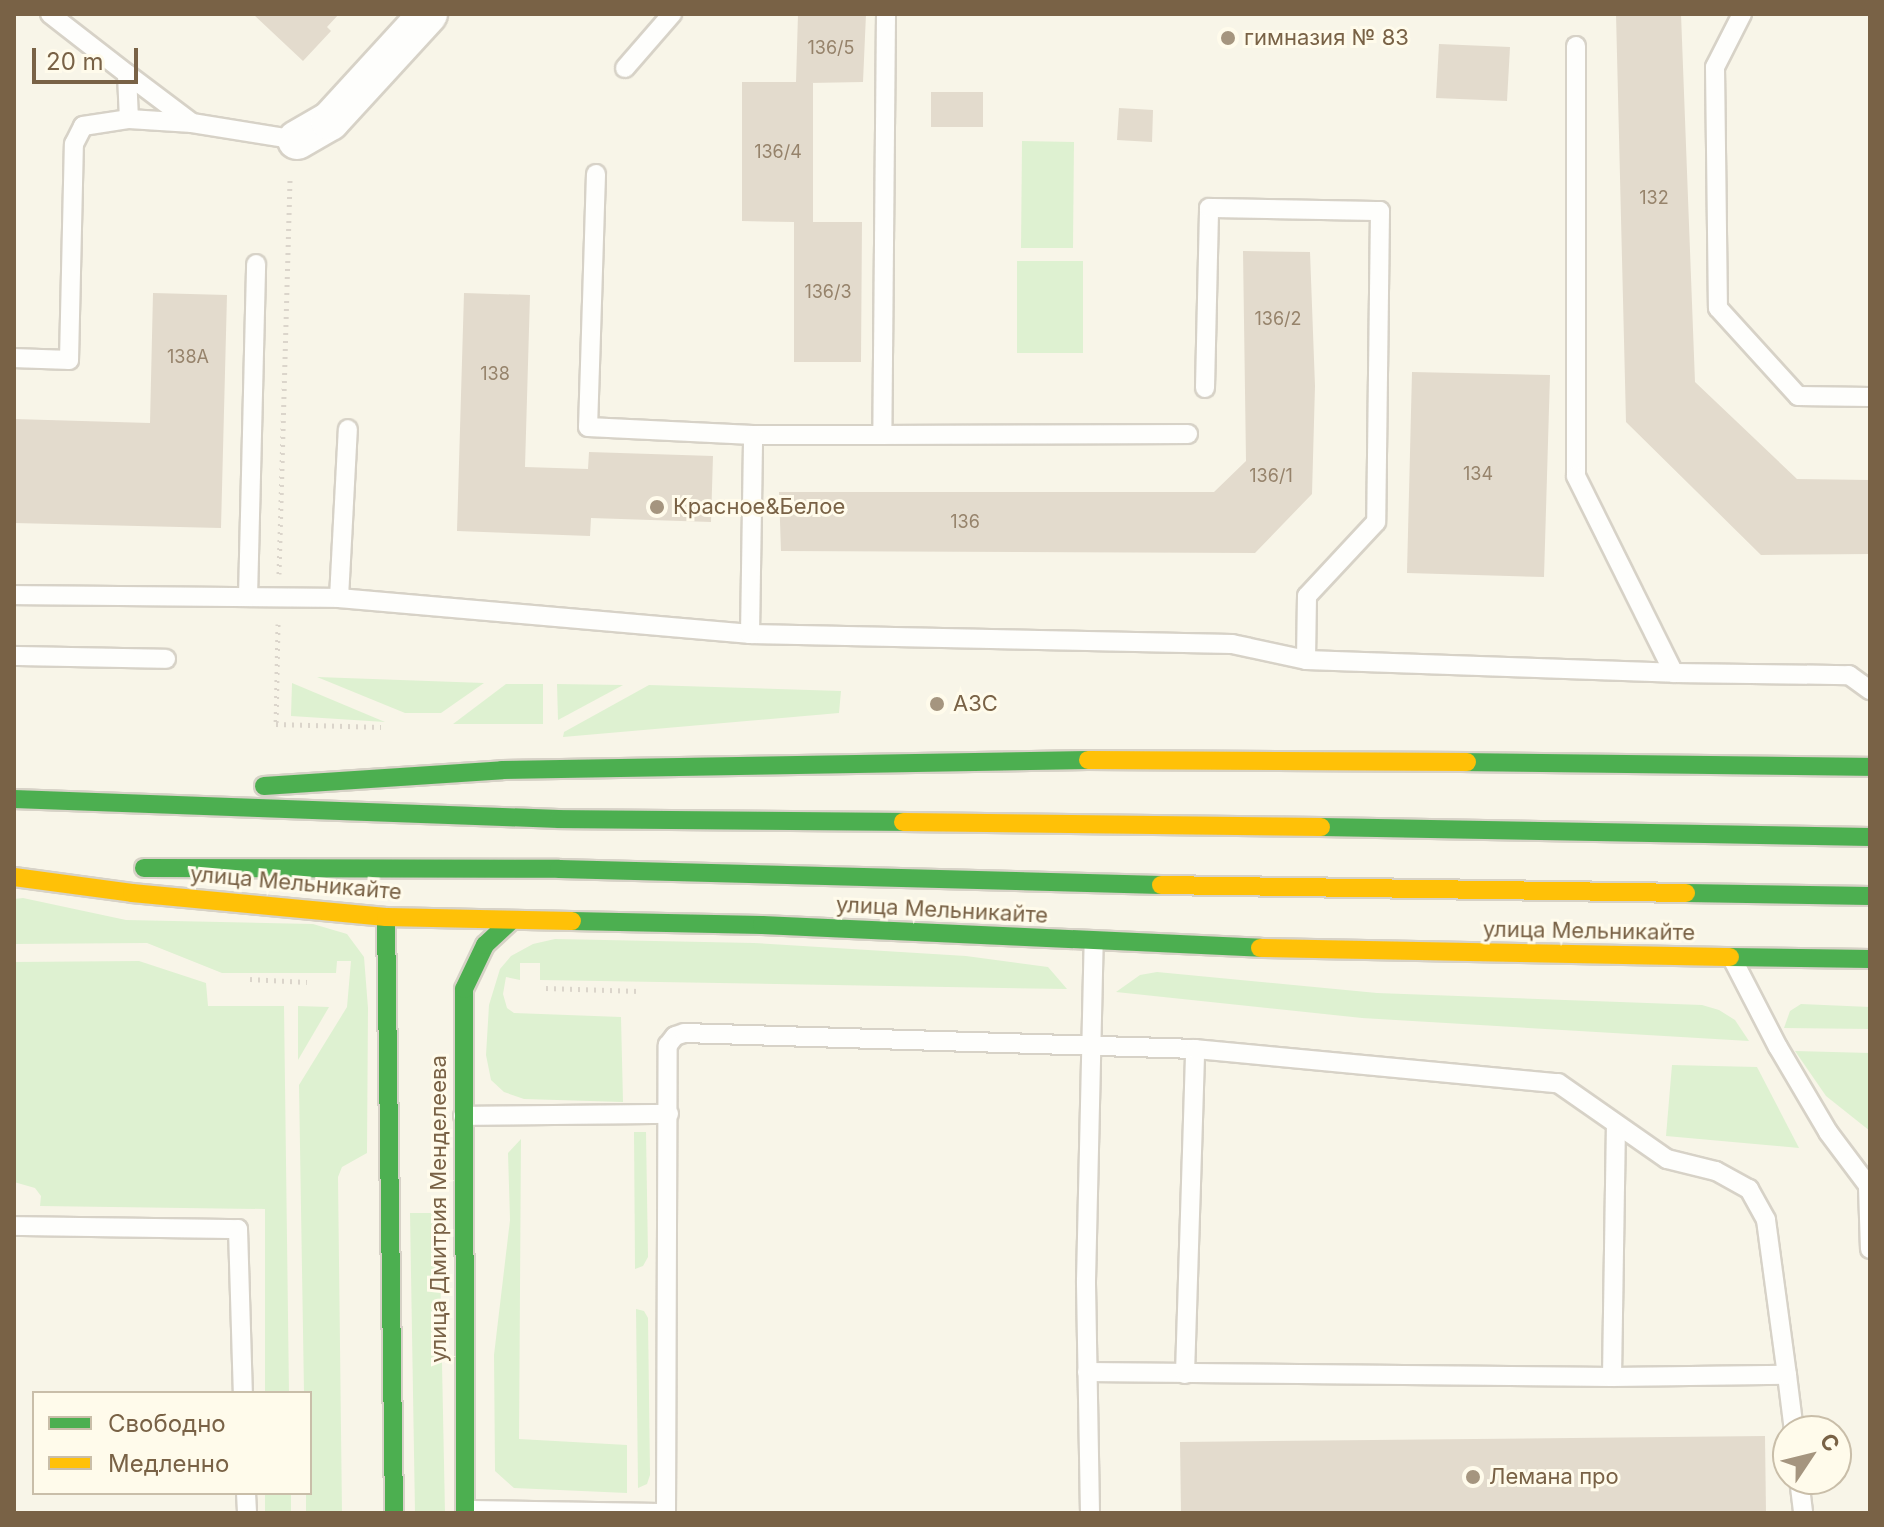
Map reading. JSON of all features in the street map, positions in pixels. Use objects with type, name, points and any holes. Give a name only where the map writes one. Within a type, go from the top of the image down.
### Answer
[{"type":"main road","points":[[70,800],[534,769],[1178,759],[1865,763]]},
{"type":"main road","points":[[14,799],[274,811],[559,819],[1181,824],[1870,837]]},
{"type":"main road","points":[[14,869],[89,868]]},
{"type":"main road","name":"улица Мельникайте","points":[[120,868],[559,869],[1180,885],[1870,896]]},
{"type":"main road","name":"улица Мельникайте","points":[[14,877],[132,893],[386,917],[762,925],[1335,951],[1870,959]]},
{"type":"main road","points":[[386,917],[394,1513]]},
{"type":"main road","name":"улица Дмитрия Менделеева","points":[[465,1511],[464,989],[485,945],[511,921]]},
{"type":"main road","points":[[1793,960],[1870,969]]},
{"type":"street","points":[[297,140],[330,121],[428,14]]},
{"type":"lane","points":[[50,14],[192,123]]},
{"type":"lane","points":[[625,68],[672,14]]},
{"type":"lane","points":[[882,435],[886,14]]},
{"type":"lane","points":[[1742,14],[1715,67],[1718,308],[1798,396],[1870,397]]},
{"type":"lane","points":[[1576,46],[1576,476],[1674,673]]},
{"type":"lane","points":[[127,74],[129,119]]},
{"type":"lane","points":[[14,358],[69,360],[74,144],[83,126],[129,119],[192,123],[297,140]]},
{"type":"lane","points":[[596,174],[588,427],[753,435],[1188,434]]},
{"type":"lane","points":[[1205,388],[1209,208],[1380,211],[1376,522],[1307,596],[1306,660]]},
{"type":"lane","points":[[248,597],[256,264]]},
{"type":"lane","points":[[339,598],[348,429]]},
{"type":"lane","points":[[750,634],[753,435]]},
{"type":"lane","points":[[14,595],[339,598],[750,634],[1232,644],[1306,660],[1674,673],[1849,675],[1870,690]]},
{"type":"lane","points":[[14,656],[166,659]]},
{"type":"lane","points":[[1090,1513],[1087,1372],[1094,941]]},
{"type":"lane","points":[[1731,958],[1813,1108],[1869,1187],[1870,1249]]},
{"type":"lane","points":[[465,1511],[666,1513],[668,1045],[675,1036],[684,1033],[1195,1049],[1558,1083],[1616,1127],[1667,1159],[1716,1171],[1749,1189],[1766,1220],[1792,1415]]},
{"type":"lane","points":[[1185,1374],[1195,1049]]},
{"type":"lane","points":[[463,1116],[669,1114]]},
{"type":"lane","points":[[1612,1377],[1616,1127]]},
{"type":"lane","points":[[14,1226],[238,1229],[243,1391]]},
{"type":"lane","points":[[1087,1372],[1612,1377],[1787,1375]]},
{"type":"path","points":[[297,140],[290,161],[276,724],[381,727]]},
{"type":"path","points":[[250,979],[307,982]]},
{"type":"path","points":[[546,988],[639,991]]},
{"type":"green space","points":[[1022,141],[1074,142],[1073,248],[1021,248]]},
{"type":"green space","points":[[1017,261],[1083,261],[1083,353],[1017,353]]},
{"type":"green space","points":[[317,677],[484,683],[441,713],[405,713]]},
{"type":"green space","points":[[292,683],[385,722],[291,716]]},
{"type":"green space","points":[[506,684],[543,684],[543,724],[453,724]]},
{"type":"green space","points":[[557,684],[623,685],[558,720]]},
{"type":"green space","points":[[649,685],[841,691],[839,713],[563,737],[564,732]]},
{"type":"green space","points":[[23,898],[126,920],[313,924],[347,934],[364,957],[368,1008],[367,1153],[342,1167],[338,1177],[342,1513],[306,1513],[306,1495],[312,1495],[312,1391],[304,1391],[299,1085],[347,1007],[351,961],[337,961],[336,973],[222,973],[147,943],[14,944],[14,899]]},
{"type":"green space","points":[[555,939],[754,943],[966,956],[1048,967],[1067,989],[540,980],[540,963],[520,963],[520,980],[506,977],[503,994],[507,1008],[514,1013],[621,1017],[623,1102],[524,1099],[504,1092],[491,1080],[486,1055],[489,1005],[500,969],[511,956],[533,944]]},
{"type":"green space","points":[[139,961],[206,983],[208,1006],[284,1006],[289,1391],[265,1391],[265,1209],[40,1206],[41,1196],[35,1188],[14,1182],[14,962]]},
{"type":"green space","points":[[1157,972],[1377,993],[1702,1005],[1719,1010],[1735,1020],[1749,1041],[1362,1018],[1116,992],[1140,975]]},
{"type":"green space","points":[[1801,1004],[1870,1007],[1870,1029],[1784,1028],[1790,1011]]},
{"type":"green space","points":[[298,1006],[329,1007],[298,1060]]},
{"type":"green space","points":[[1795,1051],[1870,1053],[1870,1131],[1826,1096]]},
{"type":"green space","points":[[1672,1065],[1757,1067],[1799,1148],[1666,1136]]},
{"type":"green space","points":[[634,1132],[646,1132],[648,1257],[643,1266],[635,1269]]},
{"type":"green space","points":[[521,1139],[519,1439],[627,1445],[627,1493],[514,1488],[495,1471],[494,1355],[510,1220],[508,1153]]},
{"type":"green space","points":[[410,1213],[439,1213],[445,1513],[415,1513]]},
{"type":"green space","points":[[636,1309],[644,1311],[648,1318],[650,1475],[647,1484],[638,1488]]},
{"type":"green space","points":[[265,1495],[291,1495],[291,1513],[265,1513]]},
{"type":"building","points":[[253,14],[339,14],[327,27],[331,31],[303,61]]},
{"type":"building","points":[[798,14],[866,14],[863,82],[809,83],[813,83],[813,222],[862,222],[861,362],[794,362],[794,222],[742,221],[742,82],[796,82]]},
{"type":"building","points":[[1616,14],[1681,14],[1695,382],[1797,479],[1870,480],[1870,554],[1761,555],[1626,422]]},
{"type":"building","points":[[1439,44],[1510,47],[1507,101],[1436,98]]},
{"type":"building","points":[[931,92],[983,92],[983,127],[931,127]]},
{"type":"building","points":[[1119,108],[1153,110],[1152,142],[1117,140]]},
{"type":"building","points":[[1243,251],[1310,252],[1315,386],[1312,494],[1255,553],[781,551],[779,492],[1214,492],[1246,461]]},
{"type":"building","points":[[153,293],[227,295],[221,528],[14,523],[14,419],[150,423]]},
{"type":"building","points":[[464,293],[530,295],[525,467],[588,469],[589,452],[713,456],[711,522],[591,518],[590,536],[457,531]]},
{"type":"building","points":[[1412,372],[1550,375],[1544,577],[1407,573]]},
{"type":"building","name":"Лемана про","points":[[1765,1436],[1766,1513],[1181,1513],[1180,1442]]},
{"type":"traffic: fast","points":[[264,786],[502,770],[1088,760]]},
{"type":"traffic: fast","points":[[1467,762],[1870,767]]},
{"type":"traffic: fast","points":[[14,799],[559,819],[903,822]]},
{"type":"traffic: fast","points":[[1321,827],[1870,837]]},
{"type":"traffic: fast","points":[[144,868],[559,869],[1161,885]]},
{"type":"traffic: fast","points":[[1686,893],[1870,896]]},
{"type":"traffic: fast","points":[[386,917],[394,1513]]},
{"type":"traffic: fast","points":[[465,1513],[464,989],[485,945],[511,921]]},
{"type":"traffic: fast","points":[[572,921],[762,925],[1260,948]]},
{"type":"traffic: fast","points":[[1730,957],[1870,959]]},
{"type":"traffic: slow","points":[[1088,760],[1467,762]]},
{"type":"traffic: slow","points":[[903,822],[1321,827]]},
{"type":"traffic: slow","points":[[14,877],[132,893],[386,917],[572,921]]},
{"type":"traffic: slow","points":[[1161,885],[1686,893]]},
{"type":"traffic: slow","points":[[1260,948],[1730,957]]},
{"type":"place","name":"гимназия № 83","points":[[1228,38]]},
{"type":"place","name":"Красное&Белое","points":[[657,507]]},
{"type":"place","name":"АЗС","points":[[937,704]]},
{"type":"place","name":"Лемана про","points":[[1473,1477]]}]
